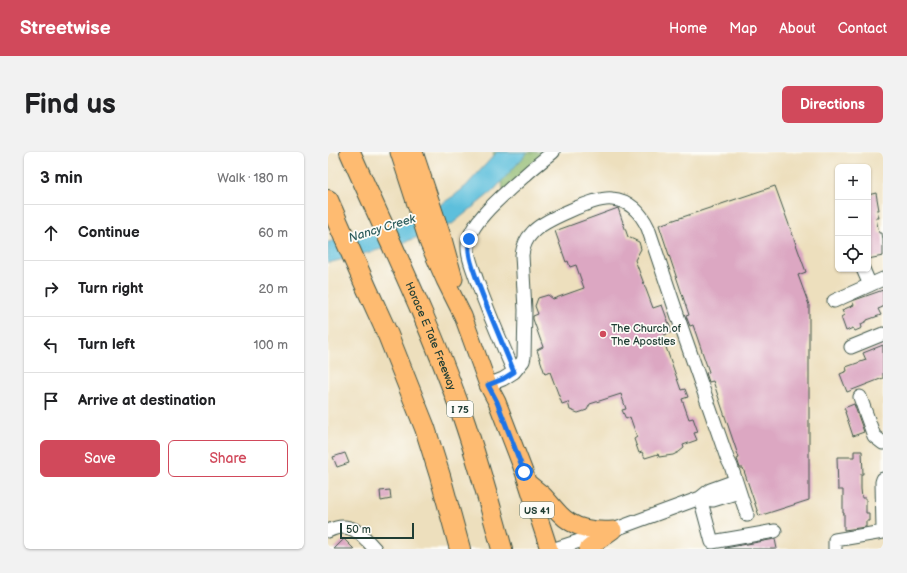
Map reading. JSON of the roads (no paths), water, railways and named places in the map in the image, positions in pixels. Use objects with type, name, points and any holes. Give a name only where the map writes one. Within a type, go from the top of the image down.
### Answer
[{"type":"highway","name":"Horace E Tate Freeway","points":[[350,152],[405,274],[459,405],[474,449],[502,549]]},
{"type":"highway","points":[[328,200],[388,335],[425,428],[452,514],[460,549]]},
{"type":"highway","points":[[450,549],[452,514]]},
{"type":"main road","name":"US 41","points":[[399,152],[422,201],[436,242],[454,277],[463,316],[488,385],[497,402],[524,472],[549,549]]},
{"type":"main road","name":"US 41","points":[[414,152],[422,201]]},
{"type":"main road","points":[[528,483],[544,496],[562,516],[577,526],[598,530],[613,530]]},
{"type":"main road","points":[[588,549],[613,530]]},
{"type":"street","points":[[514,372],[484,301],[469,257],[469,239],[472,230],[488,209],[553,152]]},
{"type":"street","points":[[488,385],[503,379],[514,372],[523,361],[525,310],[522,255],[527,240],[532,233],[571,210],[594,202],[612,198],[625,202],[641,214],[645,220],[747,515]]},
{"type":"street","points":[[864,272],[870,285]]},
{"type":"street","points":[[834,301],[883,279]]},
{"type":"street","points":[[851,347],[883,334]]},
{"type":"street","points":[[860,397],[874,436],[883,443]]},
{"type":"street","points":[[555,549],[613,530],[705,494],[726,474],[728,465],[727,458]]},
{"type":"street","points":[[883,479],[883,529]]},
{"type":"street","points":[[705,494],[713,500],[737,486]]},
{"type":"street","points":[[705,494],[712,542],[775,531]]},
{"type":"street","points":[[328,531],[335,528],[344,527],[354,529],[367,540],[374,549]]},
{"type":"street","points":[[835,549],[835,540],[883,532]]},
{"type":"water","points":[[497,152],[528,152],[493,191],[452,224],[397,245],[328,263],[328,242],[371,233],[408,222],[431,211],[466,186]]},
{"type":"place","name":"The Church of The Apostles","points":[[603,334]]},
{"type":"water label","name":"Nancy Creek","points":[[382,228]]}]
